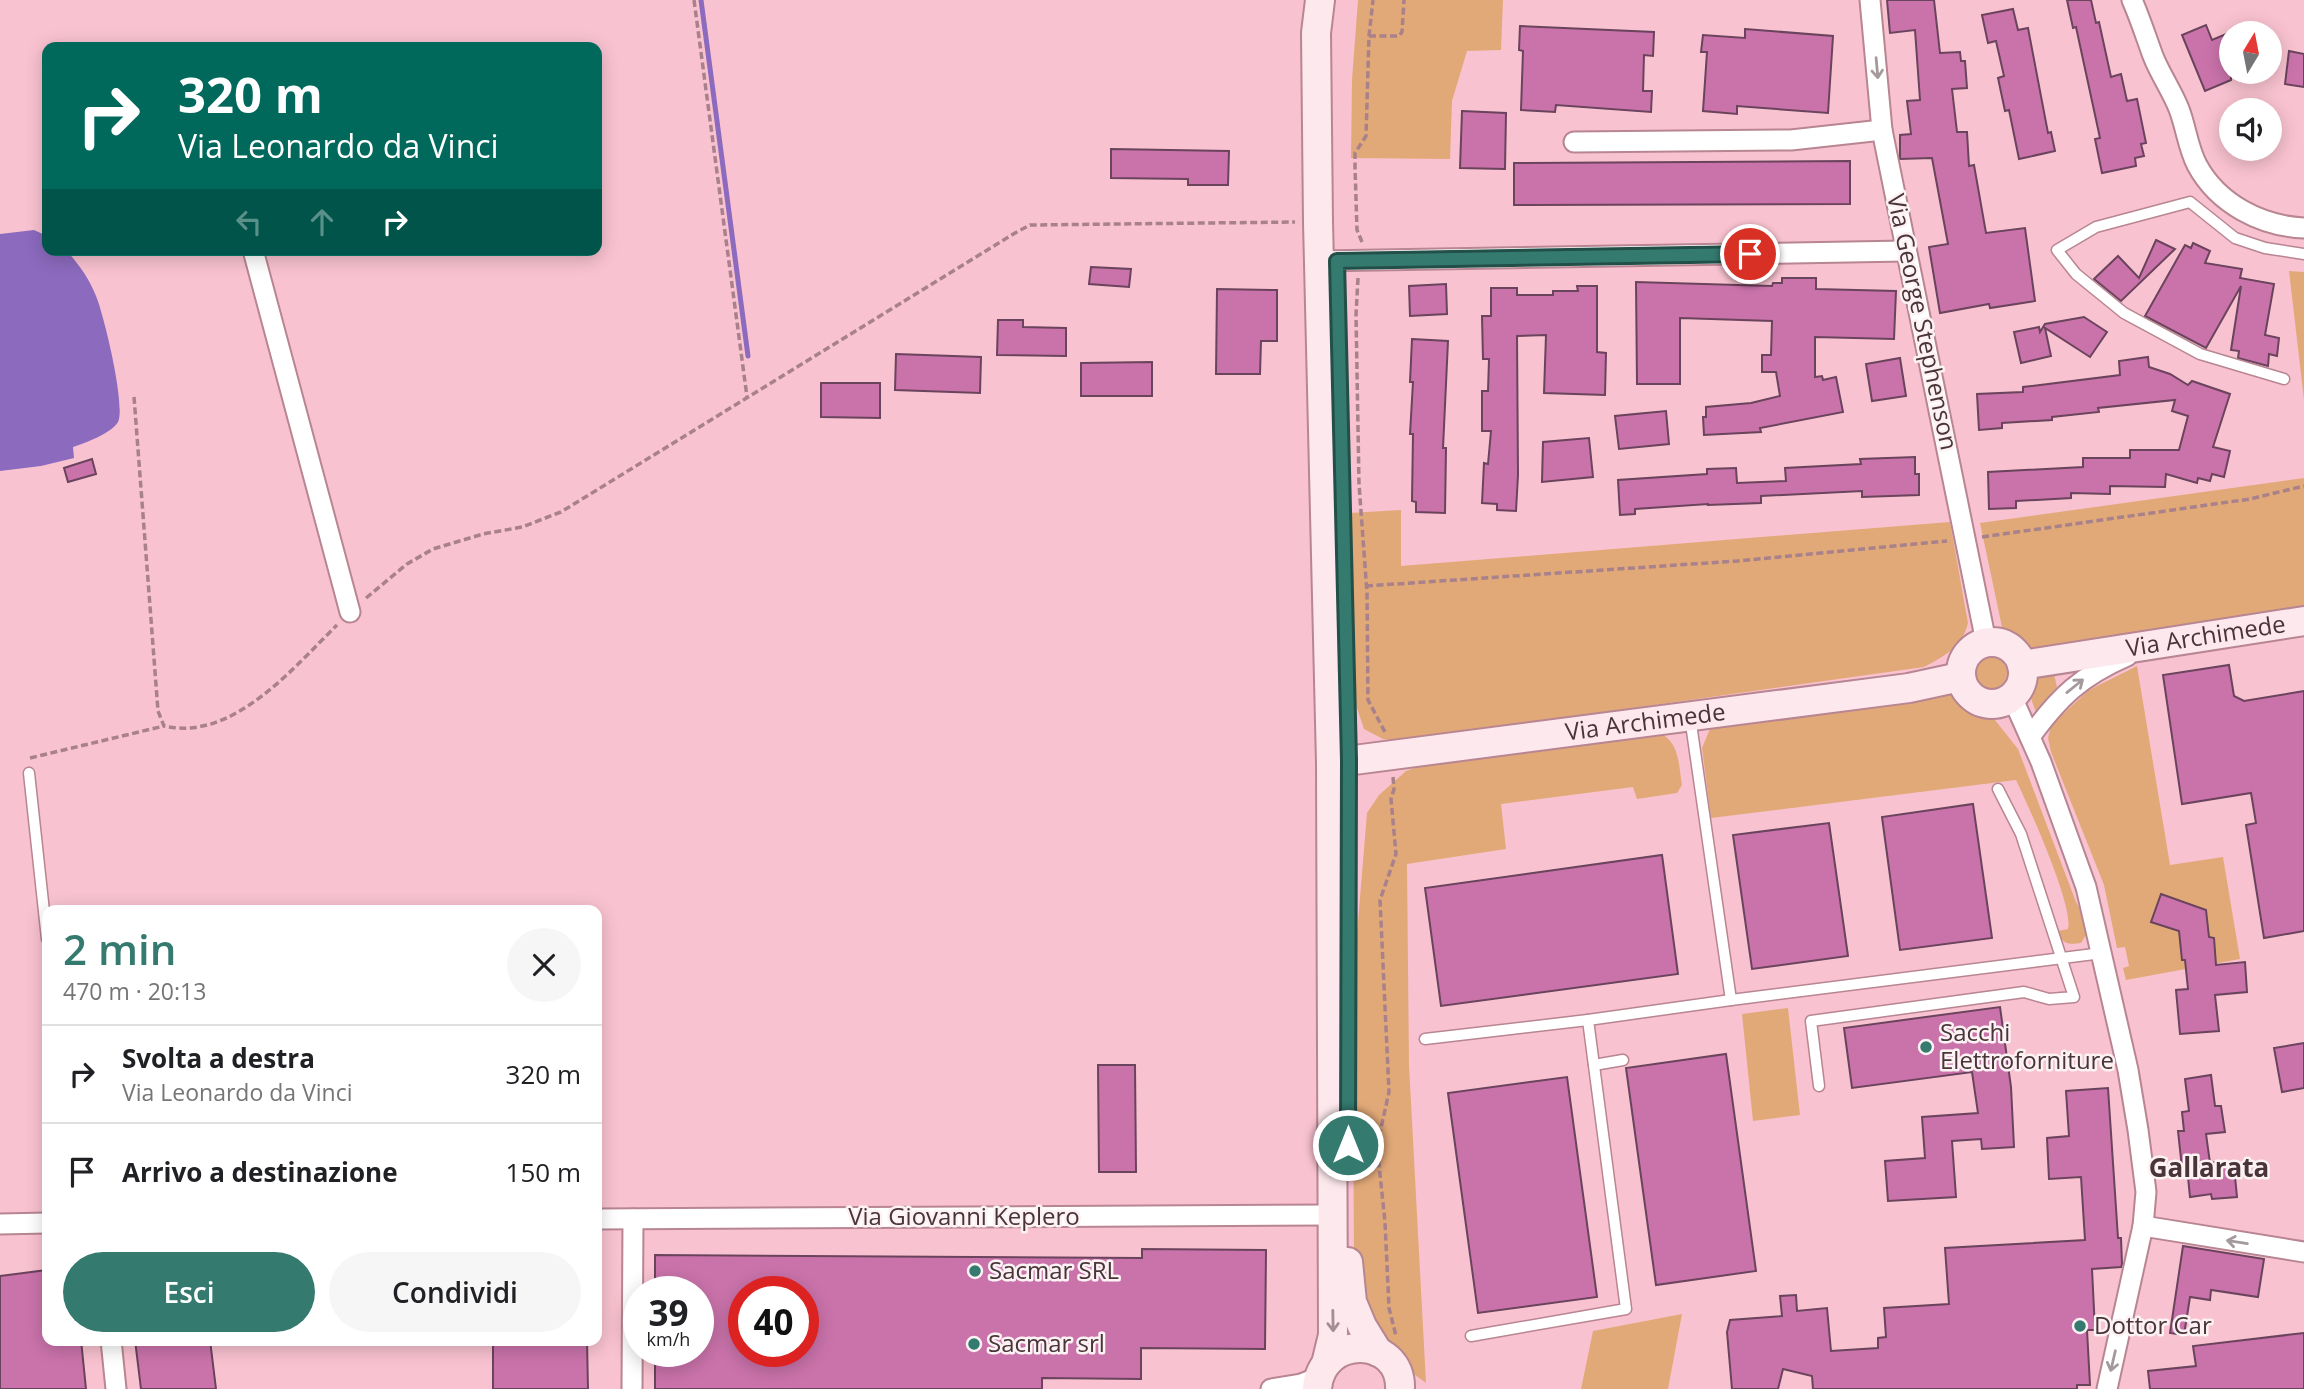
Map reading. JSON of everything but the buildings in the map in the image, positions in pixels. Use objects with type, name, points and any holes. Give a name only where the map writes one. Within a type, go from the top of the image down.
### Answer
[{"type":"street","points":[[1320,0],[1316,33],[1318,222],[1329,261]]},
{"type":"street","points":[[1338,0],[1334,34],[1329,261],[1347,1255],[1352,1302],[1362,1325],[1390,1348]]},
{"type":"street","name":"Via George Stephenson","points":[[1870,0],[1882,130],[1986,642]]},
{"type":"street","points":[[2124,0],[2139,37],[2153,56]]},
{"type":"street","points":[[2132,0],[2153,56],[2178,108],[2196,163],[2206,179],[2241,211],[2276,224],[2304,228]]},
{"type":"street","points":[[1574,142],[1791,140],[1882,130]]},
{"type":"street","points":[[1329,261],[1906,251]]},
{"type":"street","points":[[255,256],[350,612]]},
{"type":"street","name":"Via Archimede","points":[[2022,665],[2304,621]]},
{"type":"street","points":[[1986,642],[2004,644],[2012,649],[2022,665],[2022,682],[2012,697],[2004,702],[1985,704],[1968,694],[1960,677],[1964,658],[1977,645],[1986,642]]},
{"type":"street","points":[[2030,737],[2052,706],[2081,680],[2112,662],[2153,645]]},
{"type":"street","name":"Via Archimede","points":[[1340,761],[1909,688],[1960,677]]},
{"type":"street","points":[[2012,697],[2041,762],[2086,887],[2103,953],[2138,1130],[2146,1192],[2143,1226],[2107,1389]]},
{"type":"street","points":[[1321,1376],[1333,1335],[1331,1215],[1340,761]]},
{"type":"street","name":"Via Giovanni Keplero","points":[[602,1219],[1331,1215]]},
{"type":"street","points":[[632,1389],[633,1219]]},
{"type":"street","points":[[0,1224],[42,1223]]},
{"type":"street","points":[[2143,1226],[2304,1252]]},
{"type":"street","points":[[112,1346],[116,1389]]},
{"type":"street","points":[[1271,1389],[1301,1384],[1321,1376],[1344,1350],[1390,1348]]},
{"type":"street","points":[[1390,1348],[1389,1360],[1396,1371],[1400,1389]]},
{"type":"lane","points":[[2284,379],[2200,354],[2124,313],[2076,274],[2057,250],[2096,227],[2190,202],[2235,238],[2264,248],[2304,254]]},
{"type":"lane","points":[[1689,716],[1731,1000]]},
{"type":"lane","points":[[30,773],[44,905]]},
{"type":"lane","points":[[1819,1086],[1811,1021],[2024,992],[2049,999],[2074,997],[2021,834],[1998,789]]},
{"type":"lane","points":[[1425,1039],[2103,953]]},
{"type":"lane","points":[[1471,1336],[1626,1309],[1588,1020]]},
{"type":"lane","points":[[1594,1065],[1623,1060]]},
{"type":"path","points":[[694,0],[747,397]]},
{"type":"path","points":[[1373,0],[1369,36],[1366,136],[1355,153],[1357,230],[1363,243],[1371,250],[1372,260],[1371,265],[1363,270],[1356,282],[1359,484],[1366,586],[1368,700],[1387,736],[1394,789],[1391,799],[1396,854],[1380,900],[1389,1092],[1377,1146],[1385,1222],[1389,1308],[1397,1338],[1390,1348]]},
{"type":"path","points":[[1369,36],[1399,36],[1402,32],[1404,0]]},
{"type":"path","points":[[30,773],[28,758],[164,726],[175,729],[211,724],[237,713],[275,686],[350,612],[415,559],[453,543],[522,527],[561,512],[1030,225],[1318,222]]},
{"type":"path","points":[[134,397],[158,711],[164,726]]},
{"type":"path","points":[[1366,586],[1737,561],[1965,540],[2250,499],[2304,486]]},
{"type":"shaded area","points":[[1358,0],[1503,0],[1501,50],[1467,51],[1452,101],[1450,159],[1351,158],[1352,80]]},
{"type":"shaded area","points":[[34,230],[42,234],[42,256],[71,256],[83,272],[93,289],[104,321],[113,360],[120,413],[118,422],[110,430],[73,447],[74,458],[41,466],[0,471],[0,234]]},
{"type":"shaded area","points":[[2289,271],[2304,272],[2304,400]]},
{"type":"shaded area","points":[[2304,478],[2304,616],[2038,652],[2015,643],[2002,627],[1980,523]]},
{"type":"shaded area","points":[[1401,510],[1401,566],[1950,522],[1968,623],[1957,645],[1946,655],[1924,667],[1399,741],[1383,739],[1364,729],[1356,705],[1350,513]]},
{"type":"shaded area","points":[[1991,657],[2002,662],[2007,673],[2002,684],[1991,689],[1980,684],[1975,673],[1980,662]]},
{"type":"shaded area","points":[[2052,665],[2057,687],[2036,712],[2031,696],[2031,684]]},
{"type":"shaded area","points":[[2137,666],[2170,865],[2223,857],[2240,959],[2126,980],[2123,968],[2129,966],[2125,947],[2117,948],[2104,885],[2051,752],[2048,738],[2051,725],[2089,690]]},
{"type":"shaded area","points":[[1940,692],[1952,694],[1966,705],[1991,715],[2018,749],[2089,930],[2081,943],[2066,943],[2059,935],[2058,931],[2068,929],[2064,900],[2049,855],[2016,780],[1711,818],[1702,748],[1710,729],[1723,720]]},
{"type":"shaded area","points":[[1654,730],[1669,739],[1676,752],[1682,785],[1677,793],[1637,799],[1633,787],[1501,804],[1506,849],[1407,864],[1409,1065],[1426,1383],[1407,1369],[1371,1326],[1354,1260],[1353,1088],[1357,934],[1367,813],[1379,795],[1406,771],[1439,759]]},
{"type":"shaded area","points":[[1788,1008],[1800,1115],[1753,1121],[1742,1014]]},
{"type":"shaded area","points":[[1682,1314],[1668,1389],[1581,1389],[1593,1331]]},
{"type":"waterway","points":[[701,0],[748,356]]},
{"type":"place","name":"Sacchi Elettroforniture","points":[[1926,1047]]},
{"type":"place","name":"Sacmar SRL","points":[[975,1271]]},
{"type":"place","name":"Dottor Car","points":[[2080,1326]]},
{"type":"place","name":"Sacmar srl","points":[[974,1344]]},
{"type":"district","name":"Gallarata","points":[[2209,1168]]},
{"type":"route","points":[[1348,1145],[1349,760],[1337,261],[1750,254]]}]
